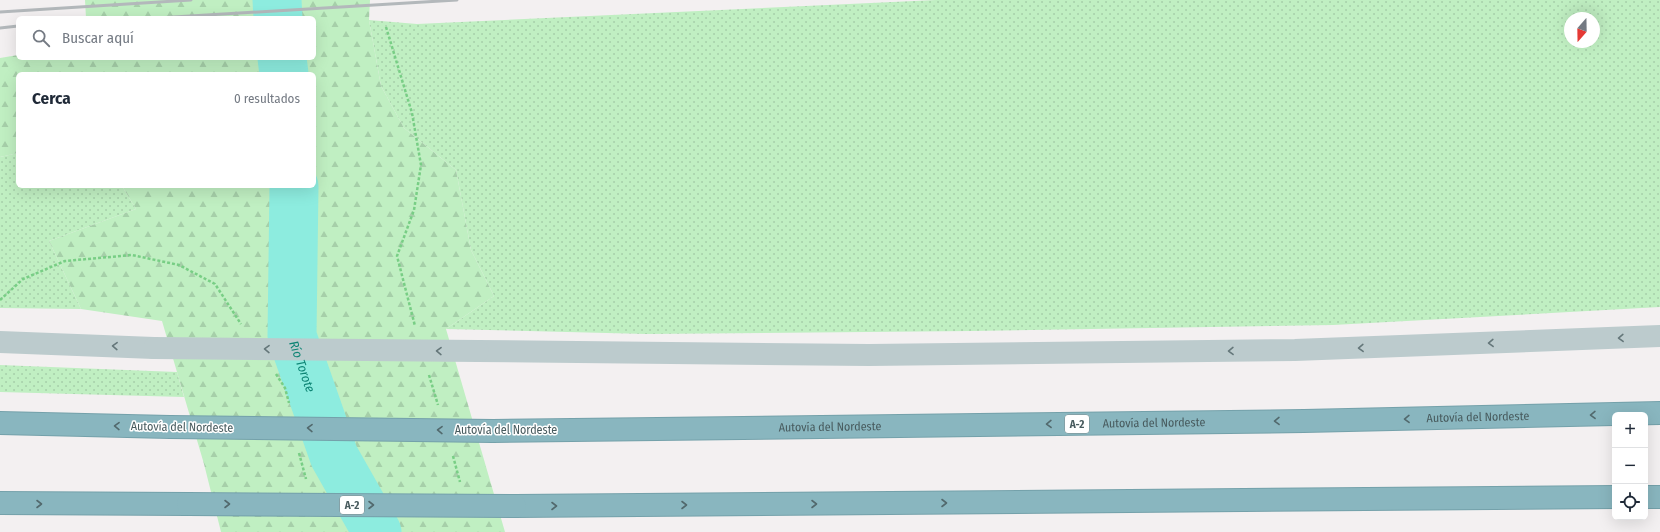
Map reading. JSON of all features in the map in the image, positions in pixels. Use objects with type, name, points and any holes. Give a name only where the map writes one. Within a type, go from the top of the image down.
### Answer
[{"type":"highway","name":"Autovía del Nordeste","points":[[0,423],[170,427],[493,431],[1304,421],[1660,413]]},
{"type":"highway","name":"A-2","points":[[3,504],[515,506],[1612,497]]},
{"type":"highway","points":[[1648,497],[1660,497]]},
{"type":"street","points":[[0,342],[154,348],[869,355],[1295,350],[1660,336]]},
{"type":"path","points":[[386,27],[412,113],[421,165],[414,210],[396,256],[416,328]]},
{"type":"path","points":[[429,373],[440,411]]},
{"type":"path","points":[[451,449],[462,487]]},
{"type":"green space","points":[[85,0],[370,0],[369,20],[381,86],[404,128],[456,170],[471,250],[494,296],[446,329],[505,532],[221,532],[204,464],[162,321],[81,309],[49,241],[136,209],[123,188],[316,188],[316,72],[16,72],[16,153],[0,157],[0,58],[16,55],[16,60],[316,60],[316,16],[86,16]]},
{"type":"green space","points":[[936,0],[1660,0],[1660,307],[1333,325],[971,331],[646,334],[446,329],[494,296],[471,250],[456,170],[404,128],[381,86],[369,20],[417,24]]},
{"type":"green space","points":[[16,153],[16,188],[123,188],[136,209],[49,241],[81,309],[0,308],[0,157]]},
{"type":"green space","points":[[0,365],[177,372],[184,397],[0,392]]},
{"type":"waterway","name":"Río Torote","points":[[277,0],[278,16]]},
{"type":"waterway","name":"Río Torote","points":[[282,60],[284,72]]},
{"type":"waterway","name":"Río Torote","points":[[294,188],[292,336],[334,456],[377,532]]},
{"type":"railway","points":[[0,12],[191,0]]},
{"type":"railway","points":[[190,16],[457,0]]},
{"type":"railway","points":[[0,28],[16,26]]}]
